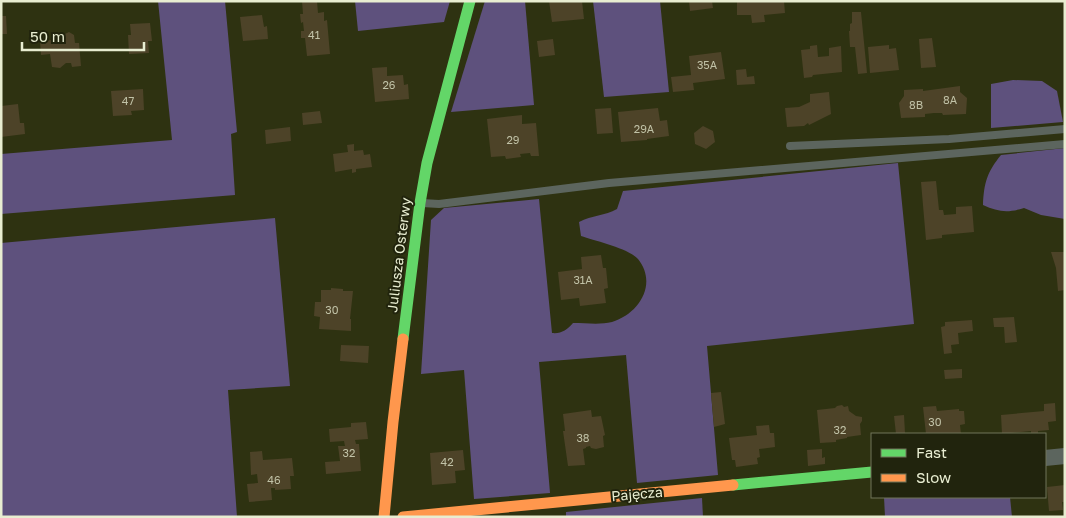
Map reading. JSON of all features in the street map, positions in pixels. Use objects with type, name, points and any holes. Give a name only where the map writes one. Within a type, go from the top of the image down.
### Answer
[{"type":"street","name":"Juliusza Osterwy","points":[[384,517],[393,422],[420,203],[427,164],[470,1]]},
{"type":"street","points":[[1046,458],[1065,456]]},
{"type":"street","name":"Pajęcza","points":[[403,517],[871,472]]},
{"type":"lane","points":[[790,146],[949,139],[1065,129]]},
{"type":"lane","points":[[420,203],[439,204],[609,183],[1065,144]]},
{"type":"shaded area","points":[[158,1],[225,1],[237,132],[231,134],[235,195],[1,214],[1,154],[172,140]]},
{"type":"shaded area","points":[[355,1],[450,1],[444,22],[358,31]]},
{"type":"shaded area","points":[[485,1],[525,1],[534,105],[451,112]]},
{"type":"shaded area","points":[[593,1],[660,1],[669,92],[604,97]]},
{"type":"shaded area","points":[[1013,80],[1042,81],[1057,91],[1063,122],[991,128],[991,84]]},
{"type":"shaded area","points":[[1065,148],[1065,219],[1041,215],[1024,208],[1003,211],[983,205],[987,178],[1001,155]]},
{"type":"shaded area","points":[[898,163],[914,324],[707,346],[718,475],[637,483],[626,355],[539,362],[550,493],[474,499],[464,370],[421,374],[431,220],[444,208],[539,199],[552,333],[558,333],[564,331],[573,323],[603,323],[622,318],[643,297],[646,288],[646,278],[644,269],[638,259],[627,251],[581,236],[579,222],[617,209],[623,191]]},
{"type":"shaded area","points":[[275,218],[290,386],[228,390],[237,517],[1,517],[1,243]]},
{"type":"shaded area","points":[[702,498],[703,517],[566,517],[566,512]]},
{"type":"shaded area","points":[[884,498],[1010,498],[1012,517],[885,517]]},
{"type":"building","points":[[302,1],[317,1],[318,13],[324,12],[324,21],[327,20],[330,54],[307,56],[305,38],[301,38],[301,31],[304,31],[300,14],[303,14]]},
{"type":"building","points":[[549,1],[582,1],[584,19],[552,22]]},
{"type":"building","points":[[689,1],[712,1],[713,8],[690,11]]},
{"type":"building","points":[[737,1],[784,1],[785,13],[764,15],[765,22],[752,23],[751,15],[737,15]]},
{"type":"building","points":[[852,12],[861,12],[867,73],[858,74],[855,47],[850,47],[849,31],[850,24],[852,23]]},
{"type":"building","points":[[262,15],[264,27],[267,26],[268,39],[243,41],[240,17]]},
{"type":"building","points":[[1,16],[6,16],[7,34],[1,34]]},
{"type":"building","points":[[150,23],[152,41],[148,41],[149,53],[129,54],[128,35],[131,35],[130,24]]},
{"type":"building","points":[[69,32],[74,35],[75,43],[79,43],[81,66],[72,67],[71,63],[66,63],[60,68],[52,67],[50,54],[41,55],[40,41],[63,39],[65,34]]},
{"type":"building","points":[[932,38],[936,67],[921,68],[919,39]]},
{"type":"building","points":[[553,39],[555,55],[539,57],[537,41]]},
{"type":"building","points":[[817,45],[818,57],[829,56],[829,48],[841,46],[842,72],[813,75],[812,77],[804,78],[801,50],[810,49],[810,46]]},
{"type":"building","points":[[889,45],[889,49],[896,48],[899,70],[870,73],[868,47]]},
{"type":"building","points":[[721,52],[725,79],[693,83],[694,90],[673,92],[671,77],[691,75],[689,56]]},
{"type":"building","points":[[387,67],[387,76],[403,75],[404,85],[408,84],[409,99],[375,102],[372,68]]},
{"type":"building","points":[[746,69],[747,77],[754,76],[755,84],[737,85],[736,70]]},
{"type":"building","points":[[960,86],[960,92],[967,98],[966,114],[943,115],[942,113],[934,113],[925,114],[925,117],[901,118],[899,103],[904,96],[904,90],[923,89],[923,91]]},
{"type":"building","points":[[143,89],[144,110],[131,111],[132,115],[113,116],[111,91]]},
{"type":"building","points":[[829,92],[831,114],[809,125],[808,123],[804,126],[787,127],[785,108],[799,107],[810,102],[810,94]]},
{"type":"building","points":[[18,104],[20,123],[24,123],[25,134],[1,137],[1,106]]},
{"type":"building","points":[[611,108],[613,133],[597,134],[595,109]]},
{"type":"building","points":[[658,108],[660,121],[667,120],[669,136],[621,142],[618,112]]},
{"type":"building","points":[[320,111],[322,123],[303,125],[302,113]]},
{"type":"building","points":[[522,115],[522,124],[536,123],[539,156],[531,156],[530,153],[520,154],[521,157],[506,159],[505,156],[491,157],[487,119]]},
{"type":"building","points":[[703,126],[713,131],[715,142],[706,149],[695,144],[694,133]]},
{"type":"building","points":[[290,127],[291,141],[266,144],[265,130]]},
{"type":"building","points":[[354,144],[354,151],[363,150],[364,155],[370,154],[372,167],[356,169],[356,172],[352,173],[352,169],[335,172],[333,154],[348,152],[347,145]]},
{"type":"building","points":[[936,181],[939,210],[943,210],[944,215],[956,214],[956,207],[972,206],[974,232],[942,235],[942,238],[926,240],[921,182]]},
{"type":"building","points":[[1051,252],[1065,252],[1065,290],[1058,291],[1056,268]]},
{"type":"building","points":[[601,255],[603,268],[606,268],[608,288],[604,289],[606,303],[580,306],[579,298],[561,300],[558,272],[582,269],[581,257]]},
{"type":"building","points":[[331,288],[353,291],[350,319],[351,331],[319,329],[320,317],[314,316],[315,302],[321,302],[321,290],[331,290]]},
{"type":"building","points":[[1014,317],[1017,342],[1005,343],[1004,327],[994,327],[993,318]]},
{"type":"building","points":[[972,320],[973,331],[958,333],[959,344],[951,345],[952,353],[944,354],[941,327],[945,326],[945,322]]},
{"type":"building","points":[[341,345],[369,346],[368,363],[340,361]]},
{"type":"building","points":[[962,369],[962,378],[945,379],[944,370]]},
{"type":"building","points":[[721,392],[725,424],[714,427],[711,393]]},
{"type":"building","points":[[1055,403],[1056,421],[1048,422],[1049,430],[1038,431],[1038,433],[1031,433],[1031,431],[1002,433],[1001,415],[1044,411],[1044,404]]},
{"type":"building","points":[[842,405],[844,407],[848,406],[849,411],[856,416],[862,417],[860,424],[861,435],[836,440],[836,442],[820,443],[817,410],[835,408]]},
{"type":"building","points":[[936,406],[937,411],[959,409],[959,411],[964,411],[965,424],[960,425],[961,433],[926,433],[923,407]]},
{"type":"building","points":[[591,410],[592,417],[601,416],[605,435],[603,436],[604,447],[596,449],[590,446],[586,447],[583,449],[585,465],[568,466],[563,431],[565,431],[563,414]]},
{"type":"building","points":[[904,415],[905,433],[896,433],[894,416]]},
{"type":"building","points":[[366,422],[368,439],[355,440],[356,444],[359,444],[361,471],[326,474],[325,462],[340,461],[338,446],[345,446],[344,441],[330,442],[329,429],[351,427],[351,423]]},
{"type":"building","points":[[769,425],[770,433],[774,433],[775,447],[759,449],[760,457],[757,458],[758,464],[736,467],[735,460],[732,460],[729,438],[757,435],[756,426]]},
{"type":"building","points":[[822,449],[822,458],[825,457],[825,464],[808,466],[807,450]]},
{"type":"building","points":[[463,450],[465,470],[455,471],[456,483],[432,485],[430,453]]},
{"type":"building","points":[[262,451],[263,460],[292,458],[294,476],[290,476],[291,489],[275,490],[275,488],[271,488],[272,500],[249,502],[247,484],[258,483],[257,474],[251,475],[250,452]]},
{"type":"building","points":[[1065,485],[1065,502],[1062,502],[1063,510],[1049,511],[1047,487]]},
{"type":"traffic: fast","points":[[403,339],[420,203],[427,163],[470,1]]},
{"type":"traffic: fast","points":[[733,485],[871,472]]},
{"type":"traffic: slow","points":[[384,517],[403,339]]},
{"type":"traffic: slow","points":[[403,517],[733,485]]}]
